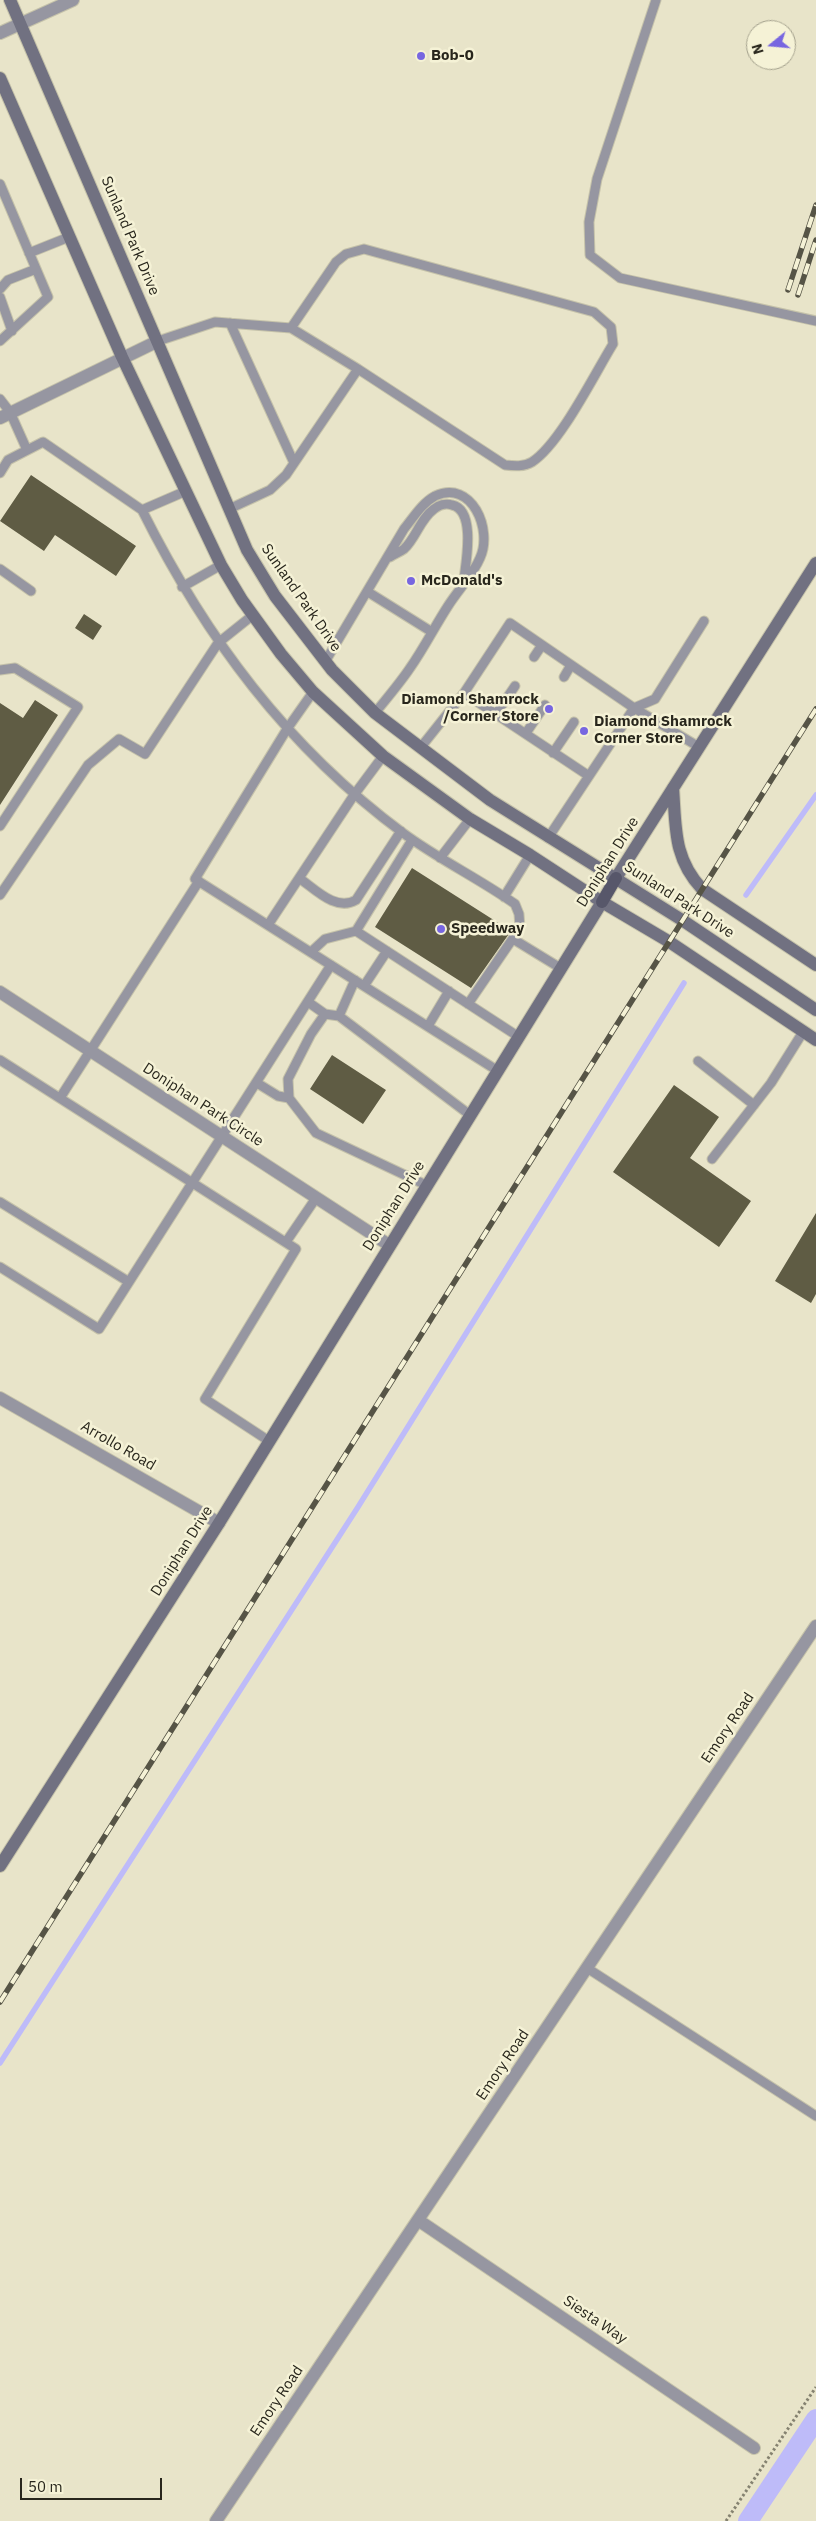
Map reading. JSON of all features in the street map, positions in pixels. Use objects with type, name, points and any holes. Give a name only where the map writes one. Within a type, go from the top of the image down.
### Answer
[{"type":"main road","name":"Sunland Park Drive","points":[[10,0],[247,550],[275,596],[325,662],[376,713],[490,800],[548,838],[616,878],[816,1010]]},
{"type":"main road","points":[[0,78],[4,100],[69,237],[122,357],[221,565],[281,654],[313,692],[383,756],[470,819],[668,941],[816,1040]]},
{"type":"main road","name":"Doniphan Drive","points":[[0,1866],[219,1523],[426,1185],[562,969],[616,878],[816,563]]},
{"type":"main road","points":[[674,788],[679,851],[691,877],[702,888],[816,965]]},
{"type":"street","points":[[0,33],[73,0]]},
{"type":"street","points":[[5,415],[158,341]]},
{"type":"street","name":"Doniphan Park Circle","points":[[0,992],[389,1245]]},
{"type":"street","name":"Arrollo Road","points":[[0,1398],[219,1523]]},
{"type":"street","name":"Emory Road","points":[[216,2521],[816,1626]]},
{"type":"street","name":"Siesta Way","points":[[418,2220],[754,2448]]},
{"type":"lane","points":[[656,0],[597,179],[589,222],[590,255],[620,278],[816,321]]},
{"type":"lane","points":[[0,184],[48,297],[0,341]]},
{"type":"lane","points":[[29,253],[69,237]]},
{"type":"lane","points":[[158,341],[215,322],[291,328],[358,369],[505,465],[517,466],[530,463],[551,446],[613,344],[611,327],[594,312],[364,249],[346,254],[336,262],[291,328]]},
{"type":"lane","points":[[0,289],[8,280],[36,269]]},
{"type":"lane","points":[[0,297],[12,330]]},
{"type":"lane","points":[[230,324],[294,463]]},
{"type":"lane","points":[[229,509],[270,490],[286,475],[358,369]]},
{"type":"lane","points":[[0,399],[5,415],[27,450]]},
{"type":"lane","points":[[0,473],[8,460],[43,442],[142,510],[182,587],[218,643],[287,729],[354,795],[412,840],[515,904],[521,921],[520,928],[468,1004]]},
{"type":"lane","points":[[142,510],[186,491]]},
{"type":"lane","points":[[325,662],[404,529],[426,503],[442,493],[461,494],[480,515],[484,534],[481,558],[410,668],[376,713]]},
{"type":"lane","points":[[388,558],[404,548],[426,517],[435,508],[442,504],[458,506],[463,512],[467,526],[468,548],[464,582]]},
{"type":"lane","points":[[182,587],[221,565]]},
{"type":"lane","points":[[0,569],[31,591]]},
{"type":"lane","points":[[368,592],[432,632]]},
{"type":"lane","points":[[0,895],[88,764],[119,739],[145,754],[218,643],[253,615]]},
{"type":"lane","points":[[548,838],[634,708],[655,699],[704,621]]},
{"type":"lane","points":[[421,747],[464,693],[510,623],[571,664],[595,689],[634,708],[700,747]]},
{"type":"lane","points":[[534,657],[542,645]]},
{"type":"lane","points":[[564,677],[571,664]]},
{"type":"lane","points":[[0,670],[15,668],[78,707],[0,826]]},
{"type":"lane","points":[[496,714],[515,686]]},
{"type":"lane","points":[[313,692],[287,729],[195,879],[498,1071]]},
{"type":"lane","points":[[464,693],[590,776]]},
{"type":"lane","points":[[526,733],[545,705]]},
{"type":"lane","points":[[554,752],[574,722]]},
{"type":"lane","points":[[268,925],[354,795],[383,756]]},
{"type":"lane","points":[[440,858],[470,819]]},
{"type":"lane","points":[[299,878],[338,904],[350,904],[356,900],[401,831]]},
{"type":"lane","points":[[311,952],[325,939],[356,931],[412,840]]},
{"type":"lane","points":[[504,897],[530,855]]},
{"type":"lane","points":[[60,1098],[199,882]]},
{"type":"lane","points":[[356,931],[519,1037]]},
{"type":"lane","points":[[512,939],[562,969]]},
{"type":"lane","points":[[364,986],[387,951]]},
{"type":"lane","points":[[0,1267],[99,1329],[194,1183],[331,965]]},
{"type":"lane","points":[[339,1016],[356,980]]},
{"type":"lane","points":[[428,1026],[449,991]]},
{"type":"lane","points":[[308,1002],[325,1014],[339,1016],[470,1115]]},
{"type":"lane","points":[[325,1014],[311,1034],[288,1079],[288,1098],[316,1133],[426,1185]]},
{"type":"lane","points":[[712,1159],[770,1083],[803,1032]]},
{"type":"lane","points":[[0,1060],[296,1249],[205,1399],[269,1441]]},
{"type":"lane","points":[[698,1061],[754,1105]]},
{"type":"lane","points":[[257,1083],[278,1096],[288,1098]]},
{"type":"lane","points":[[286,1242],[316,1198]]},
{"type":"lane","points":[[0,1202],[129,1282]]},
{"type":"lane","points":[[587,1968],[816,2116]]},
{"type":"path","points":[[726,2521],[816,2387]]},
{"type":"building","points":[[31,475],[136,546],[116,576],[55,535],[44,551],[0,521]]},
{"type":"building","points":[[84,614],[102,626],[93,640],[75,628]]},
{"type":"building","points":[[35,700],[58,715],[0,805],[0,703],[23,718]]},
{"type":"building","points":[[412,868],[511,931],[471,988],[375,927]]},
{"type":"building","points":[[332,1055],[386,1090],[363,1124],[310,1089]]},
{"type":"building","points":[[674,1085],[719,1117],[690,1158],[751,1201],[719,1247],[613,1172]]},
{"type":"building","points":[[816,1213],[816,1294],[811,1303],[775,1281]]},
{"type":"waterway","points":[[746,895],[816,795]]},
{"type":"waterway","points":[[0,2063],[358,1507],[684,983]]},
{"type":"waterway","points":[[748,2521],[816,2419]]},
{"type":"railway","points":[[788,290],[816,205]]},
{"type":"railway","points":[[798,295],[816,240]]},
{"type":"railway","points":[[0,2002],[816,709]]},
{"type":"place","name":"Bob-0","points":[[421,56]]},
{"type":"place","name":"McDonald's","points":[[411,581]]},
{"type":"place","name":"Diamond Shamrock /Corner Store","points":[[549,709]]},
{"type":"place","name":"Diamond Shamrock Corner Store","points":[[584,731]]},
{"type":"place","name":"Speedway","points":[[441,929]]}]
